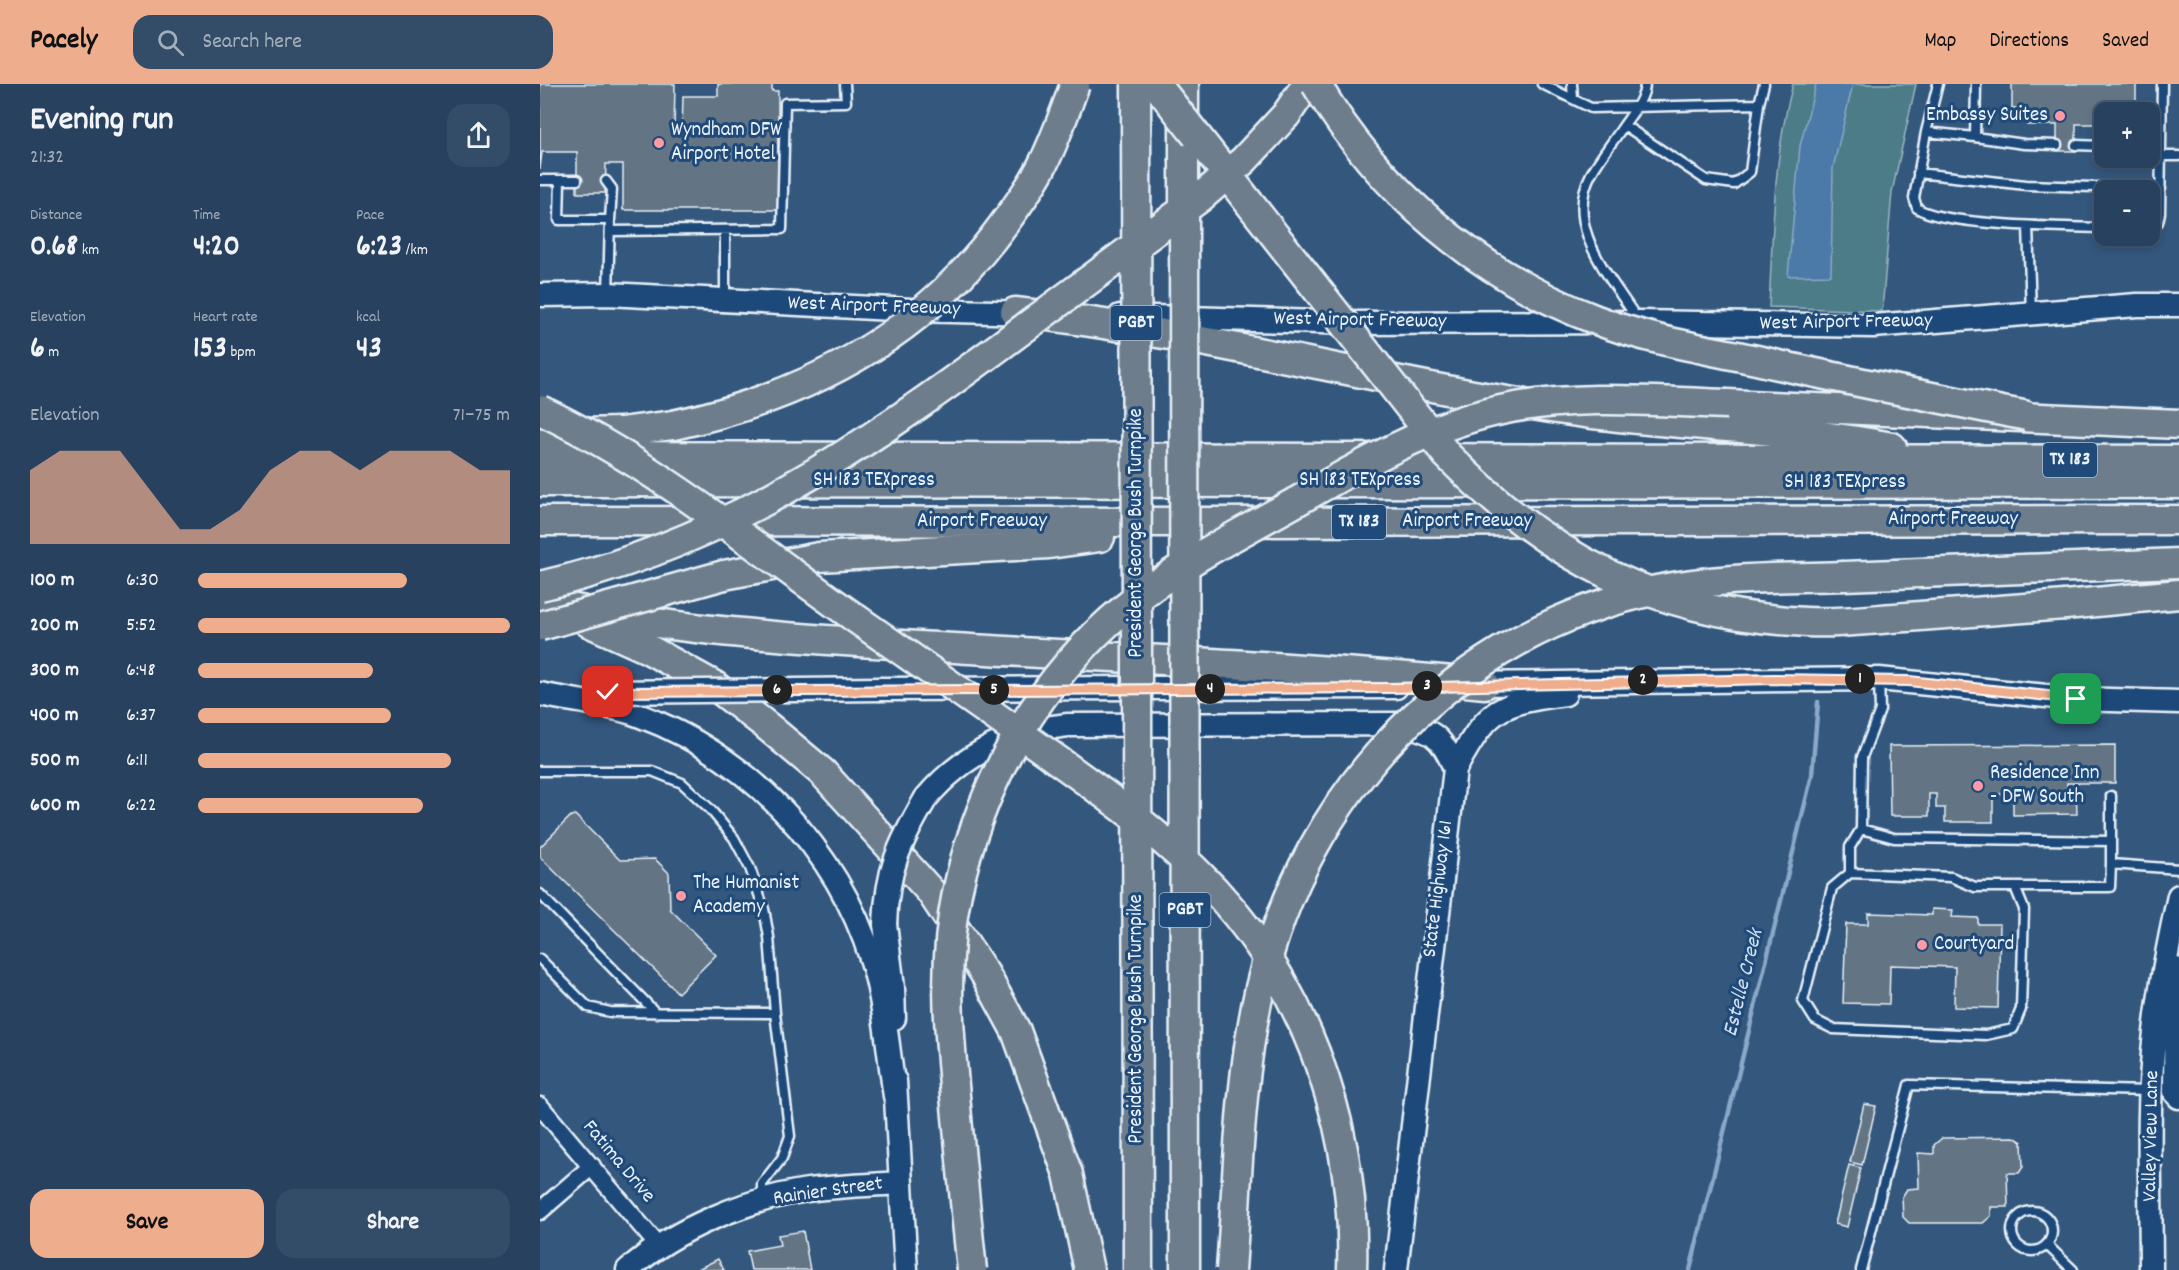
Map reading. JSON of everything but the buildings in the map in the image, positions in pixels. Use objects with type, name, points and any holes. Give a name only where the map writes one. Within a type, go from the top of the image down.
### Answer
[{"type":"highway","points":[[540,434],[621,432],[673,425],[724,414],[814,381],[884,340],[920,314],[957,279],[992,240],[1042,166],[1075,84]]},
{"type":"highway","name":"President George Bush Turnpike","points":[[1136,84],[1138,1270]]},
{"type":"highway","points":[[1156,84],[1447,455],[1516,520],[1587,564],[1631,585],[1681,602],[1768,619],[1845,621],[2179,594]]},
{"type":"highway","name":"PGBT","points":[[1184,84],[1185,1270]]},
{"type":"highway","points":[[542,604],[635,560],[686,541],[776,497],[864,444],[1201,197],[1244,160],[1286,115],[1307,84]]},
{"type":"highway","points":[[1317,84],[1359,148],[1411,205],[1477,258],[1553,302],[1596,320],[1651,337],[2027,416]]},
{"type":"highway","points":[[1015,312],[1181,337],[1576,412],[1839,437],[1961,459]]},
{"type":"highway","points":[[972,1270],[948,1012],[949,939],[957,894],[980,813],[1014,740],[1061,673],[1124,609],[1163,580],[1387,451],[1430,431],[1497,411],[1538,403],[1625,400],[2179,424]]},
{"type":"highway","points":[[540,411],[614,451],[693,503],[1070,770],[1149,828],[1196,871],[1241,922],[1272,966],[1290,996],[1318,1061],[1338,1124],[1347,1167],[1352,1270]]},
{"type":"highway","name":"TX 183","points":[[540,456],[2179,460]]},
{"type":"highway","name":"SH 183 TEXpress","points":[[540,482],[2179,484]]},
{"type":"highway","name":"SH 183 TEXpress","points":[[540,497],[2179,497]]},
{"type":"highway","name":"Airport Freeway","points":[[540,521],[2179,520]]},
{"type":"highway","points":[[542,604],[724,575],[819,557],[1049,544],[1211,522]]},
{"type":"highway","points":[[1231,1270],[1248,1059],[1259,989],[1285,903],[1322,830],[1363,771],[1387,742],[1426,704],[1477,665],[1522,638],[1579,612],[1629,596],[1689,584],[2179,563]]},
{"type":"highway","points":[[542,604],[657,622],[865,643],[1392,675],[1485,684]]},
{"type":"highway","points":[[542,604],[648,649],[715,686],[823,773],[931,892],[985,974],[1016,1031],[1068,1174],[1089,1270]]},
{"type":"main road","name":"West Airport Freeway","points":[[540,295],[608,294],[1015,312],[1350,323],[1639,322],[1873,326],[2136,305],[2179,306]]},
{"type":"main road","points":[[540,693],[881,689],[1099,691],[1392,688],[1683,680],[1880,679],[2076,699],[2179,702]]},
{"type":"main road","name":"State Highway 161","points":[[1396,1270],[1455,769],[1480,725],[1489,715],[1503,707],[1534,698],[1683,680]]},
{"type":"main road","points":[[540,693],[637,715],[705,747],[750,779],[811,840],[851,908],[872,962],[895,1096]]},
{"type":"main road","points":[[2129,701],[2157,706],[2179,719]]},
{"type":"main road","points":[[906,1270],[895,1096],[893,988],[885,924],[888,878],[909,827],[926,798],[945,775],[980,750],[1006,737],[1042,728],[1068,725],[1396,724],[1417,727],[1433,733],[1443,743],[1455,769]]},
{"type":"main road","points":[[2178,902],[2175,1092],[2179,1097]]},
{"type":"main road","name":"Valley View Lane","points":[[2151,1270],[2155,1034],[2178,902]]},
{"type":"main road","name":"Rainier Street","points":[[628,1270],[710,1219],[762,1201],[807,1191],[901,1183]]},
{"type":"street","name":"Fatima Drive","points":[[540,1106],[660,1248]]},
{"type":"street","points":[[540,1211],[592,1166]]},
{"type":"lane","points":[[610,231],[782,229],[785,103],[846,102],[845,84]]},
{"type":"lane","points":[[1542,84],[1591,108],[1759,104]]},
{"type":"lane","points":[[1572,84],[1573,99]]},
{"type":"lane","points":[[1639,322],[1587,238],[1583,216],[1584,195],[1591,174],[1635,108],[1645,90],[1645,84]]},
{"type":"lane","points":[[1624,125],[1706,180],[1734,184],[1750,172],[1764,84]]},
{"type":"lane","points":[[1938,84],[1918,173],[1914,198],[1917,208],[1923,212],[2028,226],[2094,228]]},
{"type":"lane","points":[[1975,137],[1976,84]]},
{"type":"lane","points":[[2160,200],[2162,84]]},
{"type":"lane","points":[[1926,132],[2057,146]]},
{"type":"lane","points":[[2076,146],[2094,146]]},
{"type":"lane","points":[[2161,156],[2179,156]]},
{"type":"lane","points":[[1918,173],[2026,185],[2161,189]]},
{"type":"lane","points":[[540,180],[577,180]]},
{"type":"lane","points":[[560,180],[559,220],[610,220]]},
{"type":"lane","points":[[606,180],[612,189],[608,294]]},
{"type":"lane","points":[[2028,226],[2031,313]]},
{"type":"lane","points":[[725,230],[725,300]]},
{"type":"lane","points":[[1850,873],[1850,847],[1861,829],[1862,757],[1880,710],[1880,679]]},
{"type":"lane","points":[[540,771],[652,771],[682,783],[710,809],[734,838],[750,868],[764,909],[790,1136],[782,1158],[762,1184],[762,1201]]},
{"type":"lane","points":[[2015,887],[2024,909],[2021,1009],[2013,1029],[1986,1035],[1833,1029],[1815,1020],[1803,1001],[1832,888],[1850,873],[1951,877],[1975,886],[2110,886],[2110,796]]},
{"type":"lane","points":[[1861,829],[1894,838],[2111,841]]},
{"type":"lane","points":[[2111,864],[2179,870]]},
{"type":"lane","points":[[540,894],[656,1013]]},
{"type":"lane","points":[[540,959],[588,1007],[610,1012],[775,1013]]},
{"type":"lane","points":[[1861,1270],[1909,1085],[2153,1091]]},
{"type":"lane","points":[[2027,1211],[2036,1211],[2047,1217],[2053,1231],[2048,1245],[2034,1251],[2020,1247],[2012,1236],[2013,1223],[2017,1217],[2027,1211]]},
{"type":"lane","points":[[2048,1245],[2073,1270]]},
{"type":"green space","points":[[1793,84],[1916,84],[1892,192],[1882,311],[1769,307],[1773,223],[1781,139]]},
{"type":"water","points":[[1816,84],[1853,84],[1833,168],[1831,275],[1788,276],[1800,146]]},
{"type":"waterway","name":"Estelle Creek","points":[[1690,1270],[1812,775],[1818,702]]},
{"type":"place","name":"Embassy Suites","points":[[2060,116]]},
{"type":"place","name":"Wyndham DFW Airport Hotel","points":[[659,143]]},
{"type":"place","name":"Residence Inn - DFW South","points":[[1978,786]]},
{"type":"place","name":"The Humanist Academy","points":[[681,896]]},
{"type":"place","name":"Courtyard","points":[[1922,945]]},
{"type":"route","points":[[608,692],[1392,688],[1683,680],[1880,679],[2076,699]]}]
